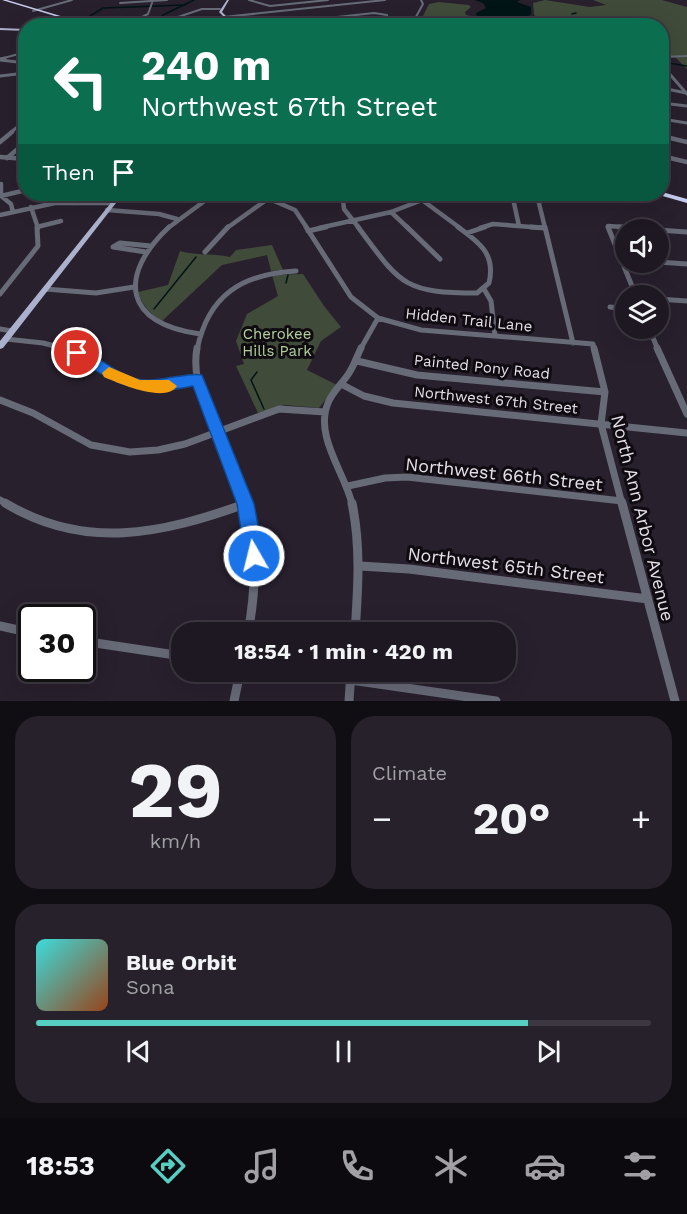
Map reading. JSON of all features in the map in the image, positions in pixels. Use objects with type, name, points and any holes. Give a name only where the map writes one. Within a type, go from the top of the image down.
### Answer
[{"type":"highway","points":[[2,0],[60,18]]},
{"type":"highway","points":[[35,10],[67,18]]},
{"type":"highway","points":[[669,193],[687,196]]},
{"type":"highway","points":[[669,194],[687,201]]},
{"type":"main road","points":[[224,18],[220,9],[228,0]]},
{"type":"main road","points":[[0,29],[18,30]]},
{"type":"main road","points":[[0,346],[114,201]]},
{"type":"street","points":[[35,10],[72,0]]},
{"type":"street","points":[[125,0],[120,3],[151,6],[167,1]]},
{"type":"street","points":[[249,0],[270,6],[328,0]]},
{"type":"street","points":[[224,18],[385,0]]},
{"type":"street","points":[[415,18],[423,4],[422,0]]},
{"type":"street","points":[[143,18],[151,6]]},
{"type":"street","points":[[175,18],[202,9],[220,9]]},
{"type":"street","points":[[334,18],[374,13],[387,15],[387,18]]},
{"type":"street","points":[[0,59],[18,54]]},
{"type":"street","points":[[669,57],[687,56]]},
{"type":"street","points":[[0,59],[18,62]]},
{"type":"street","points":[[669,72],[687,93]]},
{"type":"street","points":[[0,76],[18,74]]},
{"type":"street","points":[[669,89],[687,93]]},
{"type":"street","points":[[669,104],[687,106]]},
{"type":"street","points":[[669,120],[687,123]]},
{"type":"street","points":[[0,142],[18,127]]},
{"type":"street","points":[[669,138],[687,142]]},
{"type":"street","points":[[8,158],[18,149]]},
{"type":"street","points":[[0,157],[18,159]]},
{"type":"street","points":[[669,158],[687,162]]},
{"type":"street","points":[[1,184],[2,196],[11,204],[12,212]]},
{"type":"street","points":[[2,196],[18,192]]},
{"type":"street","points":[[200,334],[170,327],[152,317],[138,302],[134,287],[136,272],[146,252],[177,219],[201,201]]},
{"type":"street","points":[[205,252],[229,226],[265,201]]},
{"type":"street","name":"Hidden Trail Lane","points":[[276,201],[295,210],[351,297],[378,318],[413,329],[592,344]]},
{"type":"street","points":[[309,231],[353,221],[391,212],[423,201],[487,250],[490,281],[484,290],[469,294],[432,291],[404,283],[393,274],[353,221],[342,205],[345,201]]},
{"type":"street","points":[[514,201],[519,224]]},
{"type":"street","points":[[538,201],[573,343]]},
{"type":"street","points":[[0,216],[31,207],[74,202],[159,214],[177,219]]},
{"type":"street","points":[[0,294],[37,250],[40,240],[31,207]]},
{"type":"street","points":[[391,212],[440,259]]},
{"type":"street","points":[[37,227],[61,220]]},
{"type":"street","points":[[467,233],[490,225],[544,226]]},
{"type":"street","points":[[615,227],[608,226],[615,241]]},
{"type":"street","points":[[669,231],[687,232]]},
{"type":"street","points":[[146,252],[112,247],[120,243],[151,246]]},
{"type":"street","points":[[669,263],[687,264]]},
{"type":"street","points":[[250,622],[253,602],[254,556],[245,504],[197,379],[196,359],[200,334],[209,314],[232,289],[262,275],[296,271]]},
{"type":"street","points":[[45,289],[96,293],[134,287]]},
{"type":"street","points":[[484,290],[491,301],[495,336]]},
{"type":"street","points":[[669,300],[687,301]]},
{"type":"street","points":[[609,307],[615,308]]},
{"type":"street","points":[[356,622],[360,566],[356,516],[348,486],[327,439],[325,412],[330,398],[357,361],[369,330],[378,318]]},
{"type":"street","points":[[0,329],[12,331]]},
{"type":"street","points":[[6,339],[66,349],[93,361],[121,380],[139,385],[169,386],[197,379]]},
{"type":"street","points":[[653,339],[672,386],[686,409]]},
{"type":"street","name":"North Ann Arbor Avenue","points":[[592,344],[605,392],[605,400],[599,412],[601,424],[675,701]]},
{"type":"street","name":"Painted Pony Road","points":[[357,361],[417,375],[605,392]]},
{"type":"street","name":"Northwest 67th Street","points":[[341,384],[364,396],[393,403],[687,433]]},
{"type":"street","points":[[0,400],[20,407],[78,442],[104,450],[132,453],[166,449],[280,409],[325,412]]},
{"type":"street","name":"Northwest 66th Street","points":[[348,486],[372,480],[407,477],[622,501]]},
{"type":"street","points":[[0,500],[39,522],[82,533],[121,535],[164,530],[245,504]]},
{"type":"street","name":"Northwest 65th Street","points":[[360,566],[409,569],[648,599]]},
{"type":"street","points":[[0,626],[18,630]]},
{"type":"street","points":[[96,643],[171,654]]},
{"type":"street","points":[[234,701],[238,682]]},
{"type":"street","points":[[349,701],[351,682]]},
{"type":"street","points":[[386,682],[496,701]]},
{"type":"green space","points":[[545,0],[590,7],[606,5],[593,0],[662,0],[687,7],[687,69],[674,56],[669,56],[669,18],[538,18],[534,15],[533,3]]},
{"type":"green space","points":[[439,2],[469,5],[471,7],[465,12],[466,15],[481,18],[422,18],[429,4]]},
{"type":"green space","points":[[272,245],[283,270],[271,271],[267,255],[222,265],[162,321],[147,309],[138,292],[168,285],[180,251],[230,257],[236,250]]},
{"type":"green space","name":"Cherokee Hills Park","points":[[303,274],[341,327],[321,341],[307,370],[337,385],[319,408],[285,405],[258,413],[236,366],[244,364],[236,341],[247,314],[278,296],[272,275]]},
{"type":"shaded area","points":[[474,0],[520,0],[517,2],[531,7],[531,14],[529,18],[477,17],[476,13],[486,8],[483,3]]},
{"type":"waterway","points":[[184,5],[194,0]]},
{"type":"waterway","points":[[87,18],[103,8],[184,5]]},
{"type":"waterway","points":[[159,18],[184,5]]},
{"type":"waterway","points":[[572,14],[576,13]]},
{"type":"waterway","points":[[238,18],[243,17]]},
{"type":"waterway","points":[[669,63],[687,66]]},
{"type":"waterway","points":[[154,309],[196,257]]},
{"type":"waterway","points":[[286,283],[288,275]]},
{"type":"waterway","points":[[257,372],[251,380],[264,409]]},
{"type":"slow traffic","points":[[109,373],[129,383],[158,387],[169,386]]},
{"type":"route","points":[[77,353],[129,383],[158,387],[197,379],[245,504],[254,556]]}]
